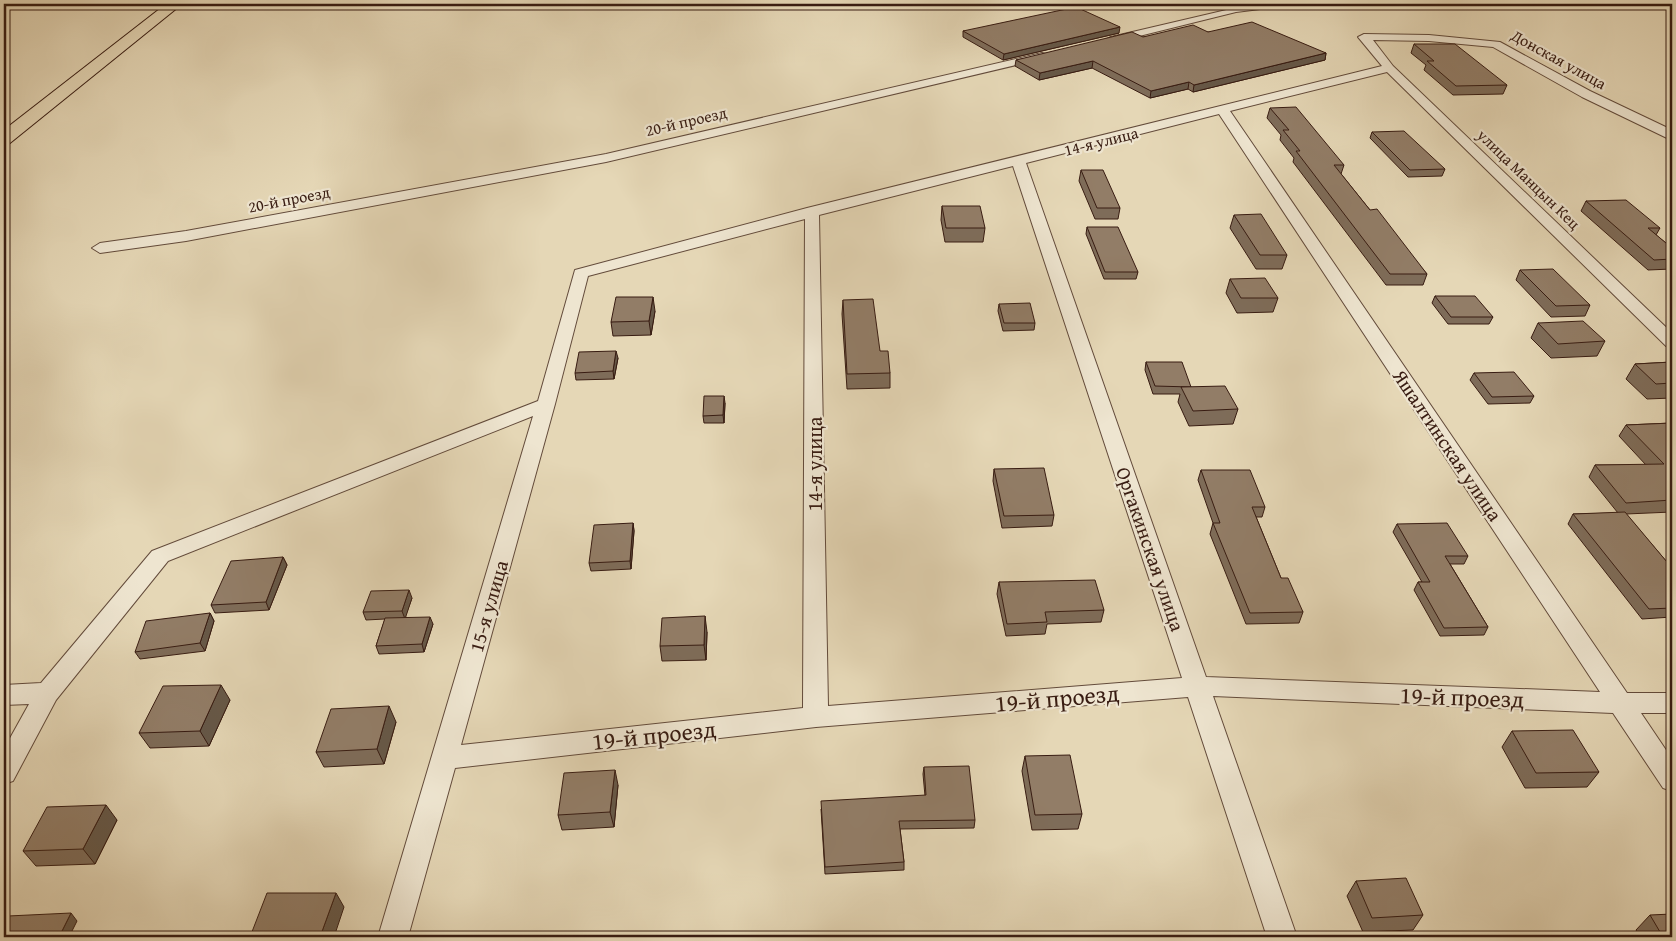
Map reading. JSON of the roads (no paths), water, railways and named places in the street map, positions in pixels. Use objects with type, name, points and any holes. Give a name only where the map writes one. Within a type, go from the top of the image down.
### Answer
[{"type":"highway","points":[[4,140],[174,4]]},
{"type":"highway","points":[[4,119],[103,61]]},
{"type":"street","points":[[1101,42],[1236,9],[1275,4]]},
{"type":"street","name":"улица Манцын Кец","points":[[1364,37],[1389,68],[1672,342]]},
{"type":"street","name":"Донская улица","points":[[1364,37],[1429,38],[1496,44],[1586,94],[1672,135]]},
{"type":"street","name":"20-й проезд","points":[[100,248],[186,236],[606,158],[1053,53]]},
{"type":"street","name":"14-я улица","points":[[581,273],[812,211],[1019,162],[1389,68]]},
{"type":"street","name":"Яшалтинская улица","points":[[1223,110],[1672,780]]},
{"type":"street","name":"Оргакинская улица","points":[[1019,162],[1282,937]]},
{"type":"street","name":"14-я улица","points":[[812,211],[816,717]]},
{"type":"street","name":"15-я улица","points":[[394,937],[546,404],[581,273]]},
{"type":"street","points":[[4,774],[47,693],[160,556],[546,404]]},
{"type":"street","name":"19-й проезд","points":[[444,758],[816,717],[1198,686],[1620,703],[1672,703]]},
{"type":"street","points":[[4,695],[47,693]]}]
